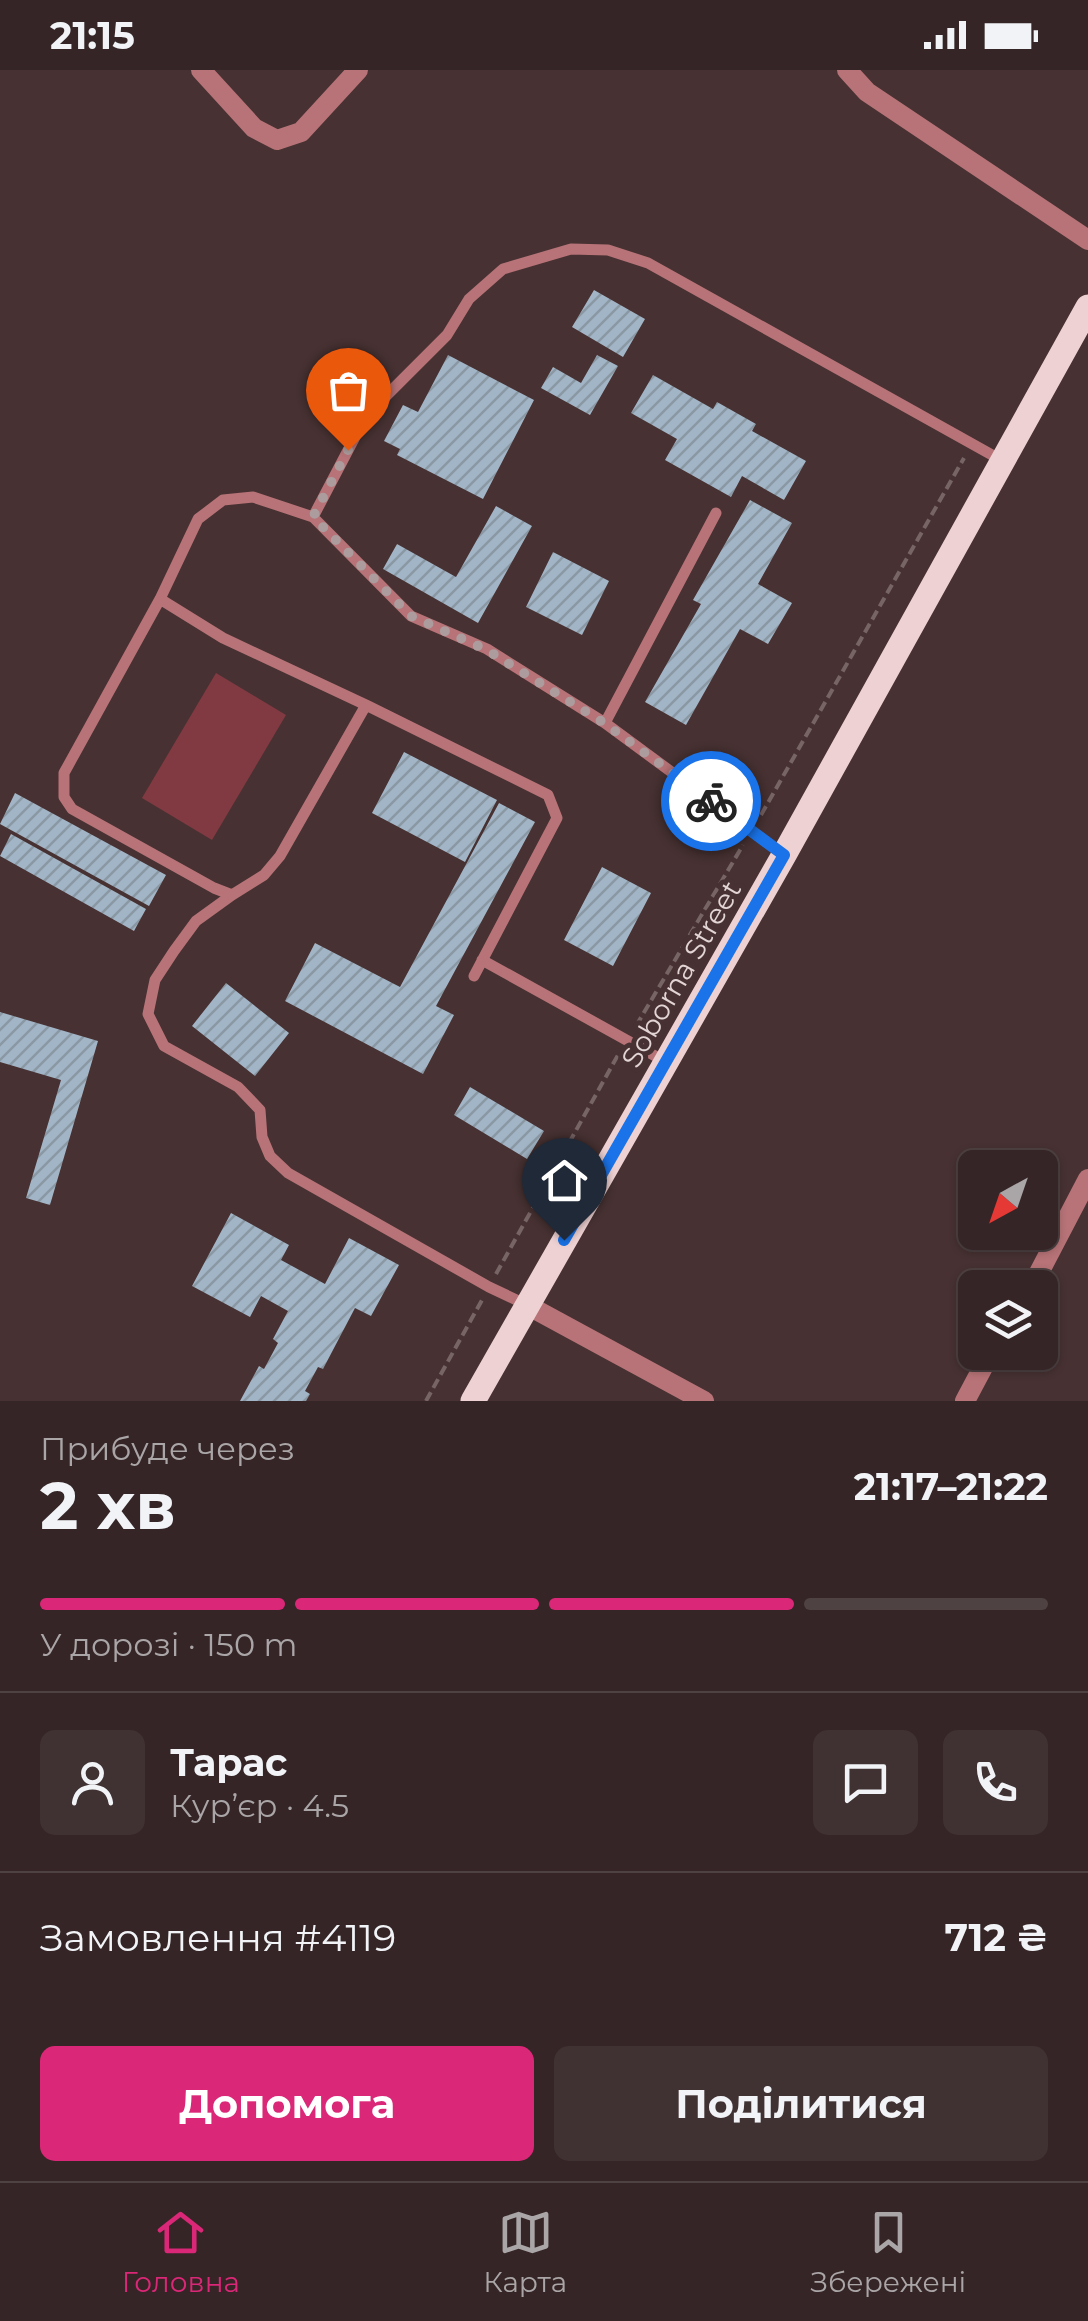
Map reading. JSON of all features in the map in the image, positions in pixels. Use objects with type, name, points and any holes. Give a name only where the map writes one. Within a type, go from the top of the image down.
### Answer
[{"type":"main road","name":"Soborna Street","points":[[474,1401],[784,855],[1086,310]]},
{"type":"street","points":[[201,70],[254,128],[276,140],[301,132],[358,70]]},
{"type":"street","points":[[847,70],[868,92],[1088,240]]},
{"type":"street","points":[[1040,1270],[1088,1179]]},
{"type":"street","points":[[527,1305],[704,1401]]},
{"type":"street","points":[[965,1401],[981,1370]]},
{"type":"lane","points":[[313,517],[366,416],[447,335],[469,300],[503,269],[570,249],[608,250],[648,263],[1003,461]]},
{"type":"lane","points":[[232,895],[72,809],[64,797],[64,773],[160,599],[198,519],[223,500],[253,497],[313,517],[411,616],[487,650],[604,723],[784,855]]},
{"type":"lane","points":[[604,723],[716,514]]},
{"type":"lane","points":[[160,599],[223,638],[548,795],[557,818],[474,976]]},
{"type":"lane","points":[[366,705],[280,856],[264,875],[196,922],[155,980],[148,1014],[164,1046],[238,1087],[260,1110],[262,1137],[270,1156],[288,1173],[527,1305]]},
{"type":"lane","points":[[482,960],[666,1062]]},
{"type":"path","points":[[426,1401],[597,1090],[752,832],[972,443]]},
{"type":"shaded area","points":[[216,673],[286,715],[212,840],[142,798]]},
{"type":"building","points":[[594,290],[645,319],[623,357],[572,327]]},
{"type":"building","points":[[448,355],[534,400],[483,499],[397,455],[400,449],[384,441],[403,405],[418,412]]},
{"type":"building","points":[[597,355],[618,366],[590,415],[541,388],[553,367],[581,383]]},
{"type":"building","points":[[653,375],[713,409],[717,402],[756,424],[752,431],[806,461],[784,500],[742,476],[731,497],[665,460],[677,439],[631,413]]},
{"type":"building","points":[[750,500],[792,523],[758,584],[792,603],[768,644],[740,629],[686,725],[645,702],[701,604],[693,600]]},
{"type":"building","points":[[496,506],[532,526],[478,623],[383,569],[397,544],[456,577]]},
{"type":"building","points":[[553,552],[609,581],[582,635],[526,607]]},
{"type":"building","points":[[404,752],[497,800],[465,862],[372,813]]},
{"type":"building","points":[[15,793],[166,875],[149,906],[0,824]]},
{"type":"building","points":[[499,803],[535,822],[436,1006],[454,1015],[423,1074],[285,1001],[315,943],[400,987]]},
{"type":"building","points":[[11,834],[146,909],[134,931],[0,856]]},
{"type":"building","points":[[602,867],[651,893],[613,966],[564,940]]},
{"type":"building","points":[[226,983],[289,1033],[255,1076],[192,1026]]},
{"type":"building","points":[[0,1012],[98,1041],[50,1205],[26,1198],[61,1080],[0,1062]]},
{"type":"building","points":[[470,1087],[544,1131],[527,1159],[454,1115]]},
{"type":"building","points":[[231,1213],[289,1245],[281,1260],[325,1284],[349,1238],[399,1265],[371,1316],[355,1308],[323,1369],[318,1367],[305,1391],[310,1394],[306,1401],[240,1401],[259,1366],[264,1369],[278,1343],[273,1339],[288,1311],[261,1296],[250,1317],[192,1286]]},
{"type":"way so far","points":[[348,450],[313,517],[411,616],[487,650],[604,723],[711,801]]},
{"type":"route","points":[[564,1240],[784,855],[711,801]]}]
